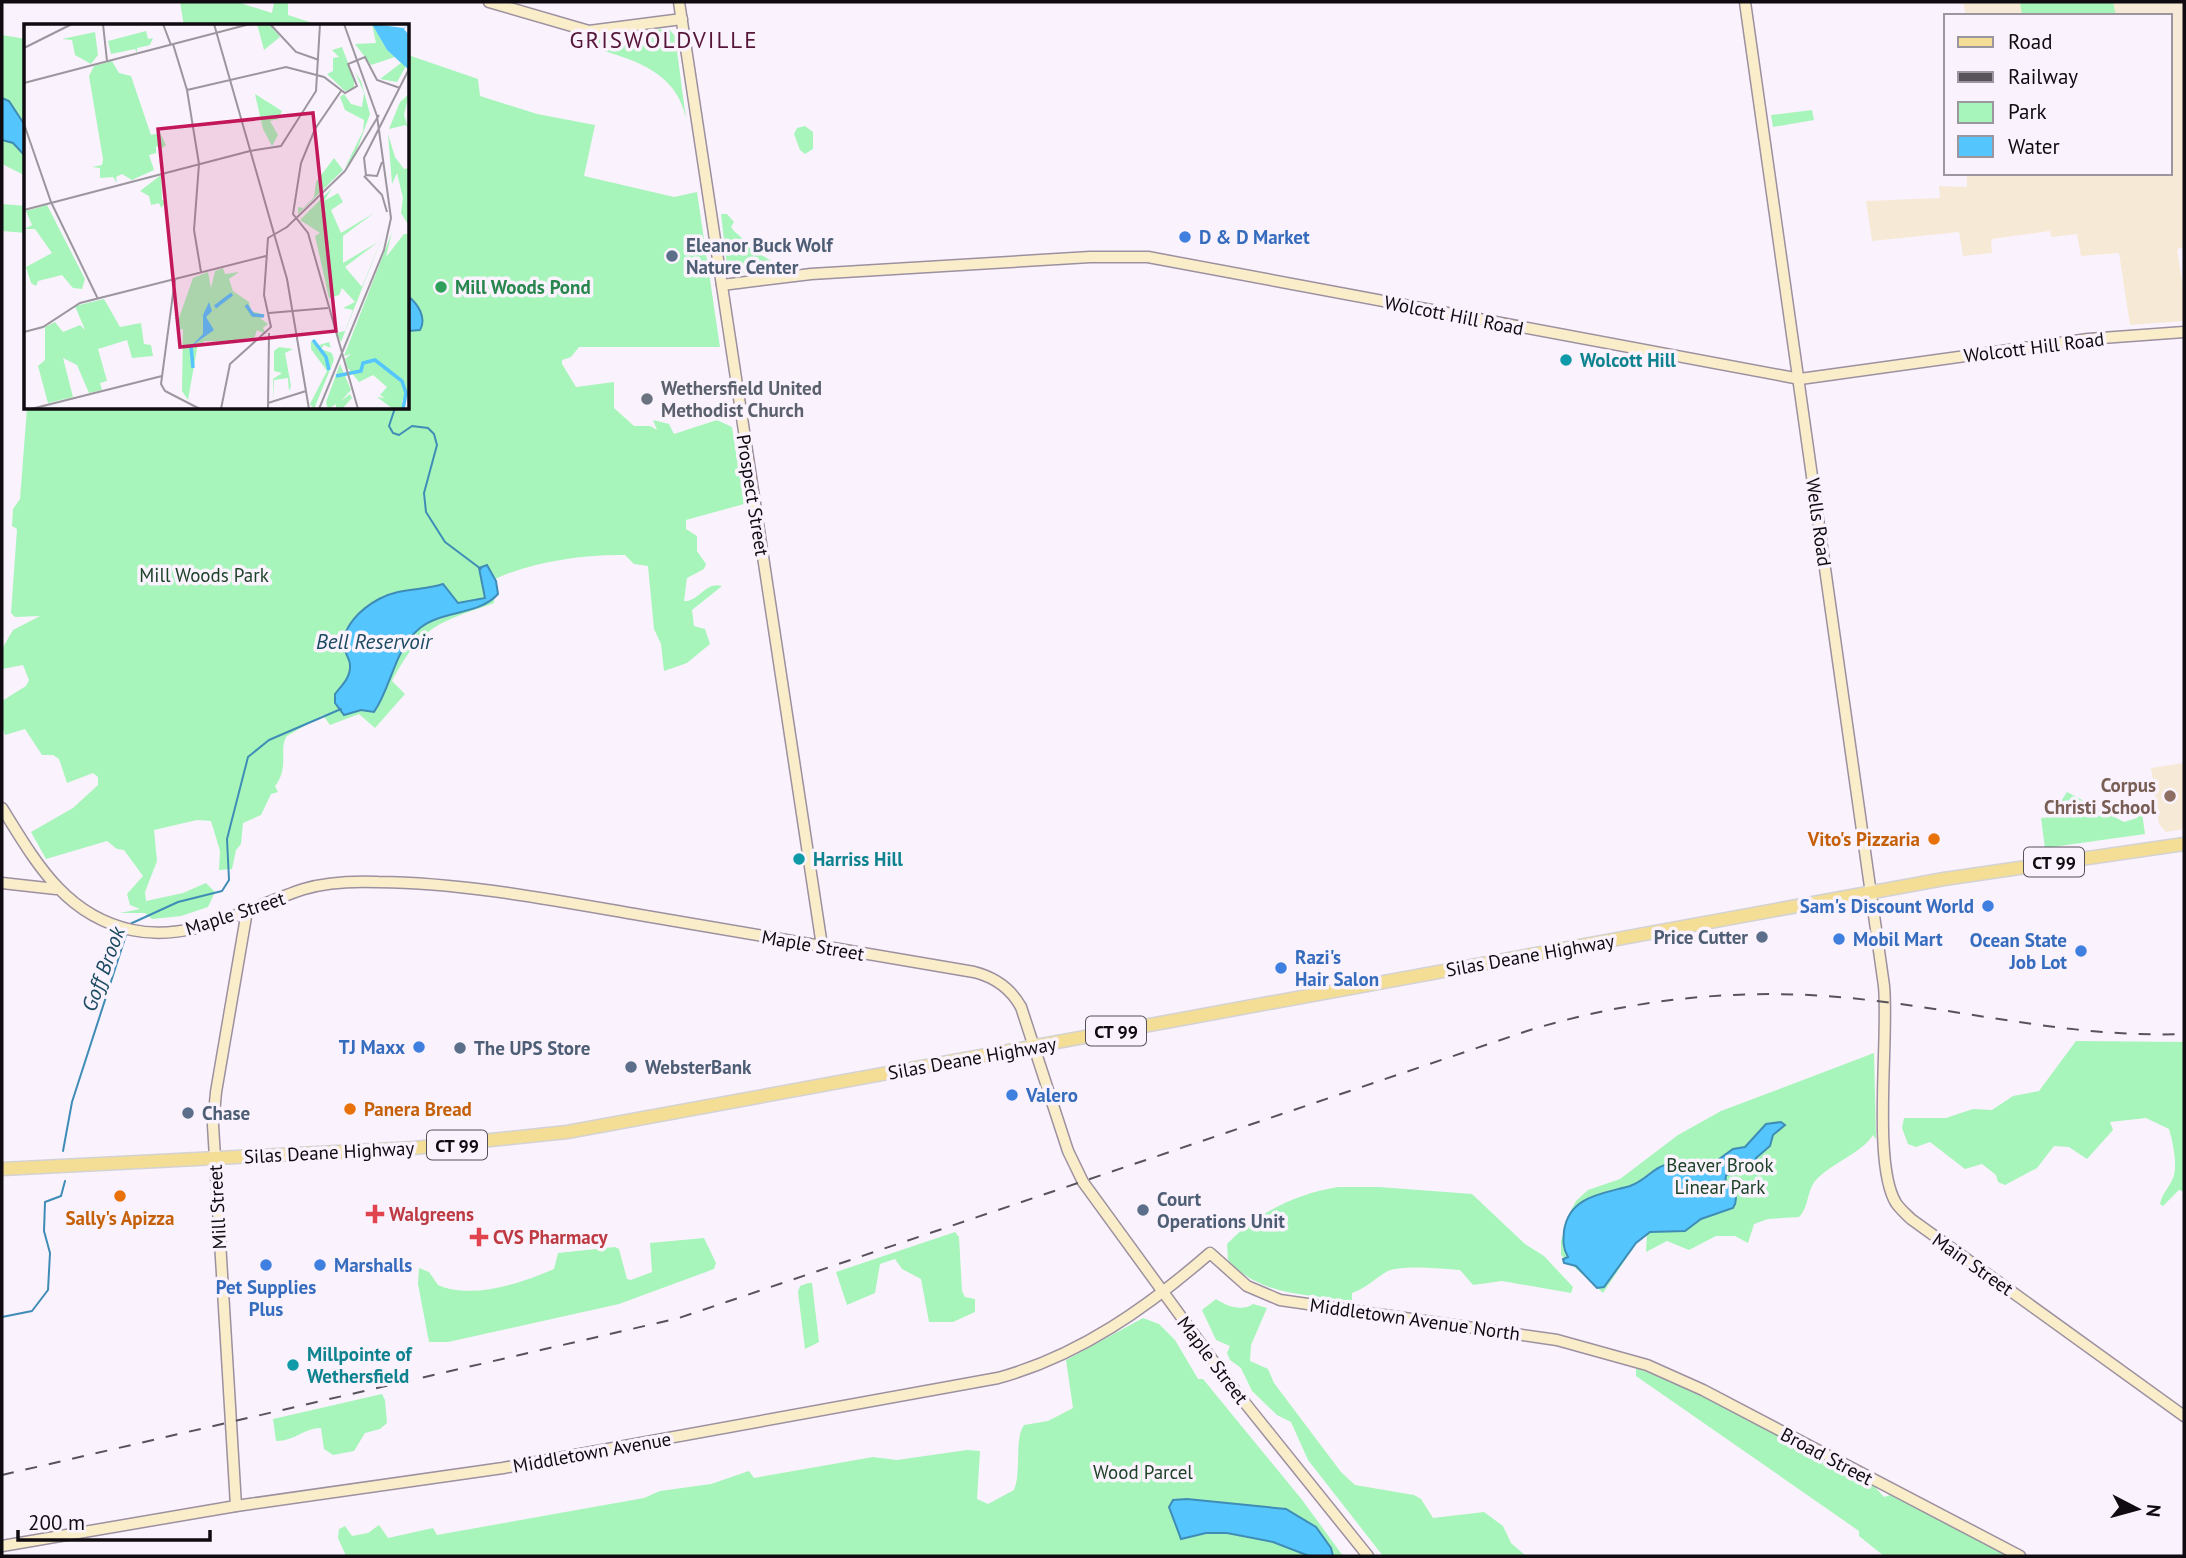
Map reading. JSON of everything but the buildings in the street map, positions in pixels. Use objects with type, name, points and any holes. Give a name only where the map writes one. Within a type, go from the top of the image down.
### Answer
[{"type":"main road","name":"Silas Deane Highway","points":[[2,1169],[451,1145],[567,1132],[1871,892],[2017,867],[2184,844]]},
{"type":"street","points":[[489,2],[589,32],[682,19]]},
{"type":"street","name":"Prospect Street","points":[[679,2],[822,946]]},
{"type":"street","name":"Wells Road","points":[[1745,2],[1871,892],[1884,995],[1885,1042]]},
{"type":"street","name":"Wolcott Hill Road","points":[[722,285],[823,273],[1078,258],[1148,257],[1800,379],[2088,339],[2184,332]]},
{"type":"street","name":"Maple Street","points":[[2,808],[56,889],[74,905],[128,929],[164,933],[184,931],[303,890],[326,885],[433,883],[501,891],[989,976],[1004,986],[1018,1002],[1076,1169],[1162,1294],[1368,1556]]},
{"type":"street","points":[[2,883],[56,889]]},
{"type":"street","name":"Mill Street","points":[[236,1506],[214,1158],[216,1093],[246,930],[247,911]]},
{"type":"street","name":"Main Street","points":[[1885,1042],[1884,1151],[1896,1203],[1920,1226],[2184,1416]]},
{"type":"street","name":"Middletown Avenue","points":[[2,1546],[236,1506],[503,1468],[998,1378],[1057,1356],[1128,1318],[1162,1294],[1210,1253]]},
{"type":"street","name":"Middletown Avenue North","points":[[1210,1253],[1238,1280],[1266,1296],[1280,1300],[1557,1340],[1632,1360]]},
{"type":"street","name":"Broad Street","points":[[1632,1360],[1695,1386],[2020,1556]]},
{"type":"shaded area","points":[[1963,2],[2184,2],[2184,247],[2177,249],[2184,295],[2184,321],[2130,325],[2119,253],[2081,256],[2077,234],[2051,237],[2050,231],[1991,239],[1992,253],[1963,256],[1959,232],[1872,241],[1866,201],[1940,198],[1939,186],[1967,187],[1967,175],[2172,175],[2172,14],[1966,14]]},
{"type":"shaded area","name":"Corpus Christi School","points":[[2184,763],[2184,829],[2166,832],[2159,824],[2151,768]]},
{"type":"green space","points":[[180,2],[237,2],[272,13],[274,2],[288,2],[288,15],[316,24],[184,24]]},
{"type":"green space","points":[[2020,2],[2113,2],[2116,14],[2022,14]]},
{"type":"green space","points":[[661,29],[670,30],[675,36],[686,119],[671,86],[659,75],[628,59],[577,43]]},
{"type":"green space","points":[[2,35],[24,39],[24,175],[2,164]]},
{"type":"green space","name":"Mill Woods Park","points":[[410,56],[478,79],[480,96],[537,114],[595,125],[584,176],[674,197],[697,192],[720,347],[579,347],[571,357],[562,360],[562,364],[576,387],[614,382],[614,408],[634,426],[650,426],[657,430],[653,420],[669,424],[674,434],[717,420],[732,427],[744,504],[686,520],[686,529],[697,536],[697,551],[706,564],[704,569],[687,578],[684,601],[694,598],[711,586],[722,586],[692,610],[694,626],[705,629],[710,644],[687,663],[664,671],[661,644],[654,629],[648,566],[634,564],[625,555],[558,560],[495,579],[494,603],[433,628],[413,648],[392,681],[405,694],[375,728],[359,714],[330,725],[323,715],[287,736],[283,747],[282,772],[275,786],[278,792],[271,794],[261,815],[243,823],[241,844],[236,850],[232,869],[219,870],[220,851],[211,821],[197,820],[154,830],[157,861],[145,892],[146,901],[183,893],[206,883],[215,892],[208,907],[181,916],[152,919],[145,913],[120,913],[140,909],[130,905],[127,894],[143,876],[124,850],[117,849],[107,841],[46,859],[31,832],[73,808],[98,785],[98,777],[93,773],[67,783],[59,759],[53,755],[42,755],[25,729],[5,735],[2,726],[2,701],[26,686],[29,680],[23,665],[2,669],[2,649],[13,630],[40,616],[15,617],[11,613],[17,529],[12,526],[13,509],[20,499],[27,410],[410,410]]},
{"type":"green space","points":[[1812,110],[1814,120],[1773,127],[1771,115]]},
{"type":"green space","points":[[805,126],[813,132],[813,149],[805,154],[800,150],[794,134],[797,128]]},
{"type":"green space","points":[[2,204],[24,206],[24,233],[2,231]]},
{"type":"green space","points":[[721,214],[727,214],[734,222],[731,227],[734,231],[761,255],[777,264],[776,268],[743,274],[731,270],[727,266]]},
{"type":"green space","points":[[2067,792],[2124,822],[2137,818],[2141,806],[2145,834],[2045,848],[2041,818],[2051,817]]},
{"type":"green space","points":[[2076,1041],[2184,1042],[2184,1192],[2179,1190],[2163,1206],[2160,1204],[2161,1200],[2174,1173],[2173,1147],[2169,1129],[2146,1118],[2110,1122],[2113,1130],[2087,1159],[2069,1147],[2054,1146],[2037,1168],[2005,1185],[1998,1182],[1996,1175],[1982,1164],[1965,1169],[1930,1142],[1916,1147],[1908,1144],[1902,1128],[1904,1118],[1946,1118],[1973,1109],[1992,1110],[2013,1096],[2039,1091]]},
{"type":"green space","name":"Beaver Brook Linear Park","points":[[1874,1053],[1876,1139],[1873,1135],[1862,1147],[1817,1179],[1799,1217],[1768,1219],[1754,1224],[1748,1243],[1735,1236],[1716,1236],[1689,1250],[1667,1241],[1646,1252],[1647,1234],[1643,1233],[1603,1293],[1561,1255],[1561,1241],[1569,1214],[1576,1201],[1588,1190],[1620,1179],[1678,1135],[1721,1111]]},
{"type":"green space","points":[[1338,1187],[1379,1187],[1472,1194],[1525,1244],[1544,1256],[1573,1287],[1571,1293],[1502,1281],[1473,1285],[1460,1270],[1411,1268],[1386,1272],[1352,1293],[1352,1301],[1302,1295],[1270,1287],[1241,1272],[1228,1260],[1227,1244],[1264,1214],[1292,1200]]},
{"type":"green space","points":[[955,1232],[959,1237],[962,1291],[965,1297],[975,1299],[975,1312],[953,1322],[929,1322],[921,1279],[902,1269],[895,1259],[880,1264],[875,1293],[847,1305],[836,1272]]},
{"type":"green space","points":[[704,1238],[716,1263],[714,1269],[619,1304],[448,1342],[429,1342],[418,1284],[419,1268],[429,1272],[438,1285],[466,1291],[481,1290],[527,1280],[554,1269],[558,1253],[615,1247],[619,1249],[627,1279],[631,1280],[652,1272],[650,1243]]},
{"type":"green space","points":[[812,1283],[819,1342],[805,1349],[798,1292],[800,1286]]},
{"type":"green space","points":[[1216,1299],[1234,1307],[1244,1308],[1253,1304],[1267,1308],[1251,1345],[1250,1361],[1268,1369],[1274,1383],[1341,1472],[1355,1485],[1414,1495],[1421,1499],[1433,1518],[1484,1512],[1503,1526],[1511,1543],[1526,1556],[1383,1556],[1308,1460],[1291,1422],[1277,1415],[1252,1391],[1241,1368],[1230,1360],[1227,1353],[1230,1346],[1216,1340],[1202,1310]]},
{"type":"green space","name":"Wood Parcel","points":[[1143,1318],[1159,1324],[1175,1340],[1198,1379],[1203,1379],[1303,1501],[1343,1556],[1333,1556],[1333,1552],[1330,1556],[346,1556],[338,1538],[339,1529],[345,1526],[352,1536],[368,1533],[379,1525],[388,1538],[433,1528],[437,1535],[644,1498],[660,1491],[711,1484],[749,1471],[754,1478],[873,1457],[897,1460],[967,1450],[980,1451],[977,1499],[988,1504],[1014,1490],[1018,1474],[1019,1438],[1024,1425],[1048,1421],[1073,1408],[1066,1360]]},
{"type":"green space","points":[[1636,1368],[1705,1394],[1873,1485],[1884,1497],[1890,1495],[2009,1556],[1884,1556],[1859,1536],[1859,1531],[1636,1376]]},
{"type":"green space","points":[[382,1394],[387,1423],[380,1429],[365,1433],[354,1451],[333,1455],[324,1449],[321,1428],[276,1441],[273,1419]]},
{"type":"water","points":[[2,98],[9,101],[24,124],[24,155],[13,143],[2,140]]},
{"type":"water","points":[[410,298],[420,312],[420,330],[410,331]]},
{"type":"water","name":"Bell Reservoir","points":[[487,565],[496,581],[498,594],[480,606],[439,618],[420,628],[404,646],[374,712],[361,710],[344,715],[335,703],[335,694],[346,681],[350,669],[344,642],[345,634],[359,613],[387,595],[443,584],[458,603],[485,598],[479,568]]},
{"type":"water","points":[[1781,1122],[1785,1125],[1773,1135],[1770,1146],[1756,1158],[1760,1169],[1726,1175],[1725,1184],[1731,1185],[1735,1193],[1736,1202],[1733,1208],[1701,1219],[1685,1231],[1650,1232],[1636,1243],[1604,1287],[1597,1288],[1576,1266],[1564,1263],[1563,1259],[1568,1257],[1564,1245],[1567,1219],[1580,1203],[1588,1198],[1630,1186],[1662,1166],[1669,1164],[1688,1168],[1700,1162],[1715,1162],[1733,1149],[1745,1147],[1766,1124]]},
{"type":"water","points":[[1187,1499],[1286,1509],[1316,1527],[1331,1548],[1333,1556],[1309,1556],[1273,1542],[1227,1533],[1206,1533],[1181,1539],[1169,1507],[1173,1500]]},
{"type":"waterway","name":"Goff Brook","points":[[394,410],[389,426],[393,433],[399,435],[412,426],[428,428],[434,434],[437,445],[424,493],[426,512],[445,542],[481,569]]},
{"type":"waterway","name":"Goff Brook","points":[[130,924],[178,902],[222,891],[229,880],[227,839],[248,757],[269,740],[341,709]]},
{"type":"waterway","name":"Goff Brook","points":[[63,1151],[72,1102],[127,932]]},
{"type":"waterway","name":"Goff Brook","points":[[2,1317],[32,1311],[48,1290],[50,1253],[44,1231],[45,1202],[61,1196],[65,1181]]},
{"type":"railway","points":[[2,1475],[679,1318],[1527,1031],[1610,1010],[1696,997],[1782,994],[1868,1000],[2104,1032],[2184,1034]]},
{"type":"place","name":"D & D Market","points":[[1185,237]]},
{"type":"place","name":"Eleanor Buck Wolf Nature Center","points":[[672,256]]},
{"type":"place","name":"Mill Woods Pond","points":[[441,287]]},
{"type":"place","name":"Wolcott Hill","points":[[1566,360]]},
{"type":"place","name":"Wethersfield United Methodist Church","points":[[647,399]]},
{"type":"place","name":"Corpus Christi School","points":[[2170,796]]},
{"type":"place","name":"Vito's Pizzaria","points":[[1934,839]]},
{"type":"place","name":"Harriss Hill","points":[[799,859]]},
{"type":"place","name":"Sam's Discount World","points":[[1988,906]]},
{"type":"place","name":"Price Cutter","points":[[1762,937]]},
{"type":"place","name":"Mobil Mart","points":[[1839,939]]},
{"type":"place","name":"Ocean State Job Lot","points":[[2081,951]]},
{"type":"place","name":"Razi's Hair Salon","points":[[1281,968]]},
{"type":"place","name":"TJ Maxx","points":[[419,1047]]},
{"type":"place","name":"The UPS Store","points":[[460,1048]]},
{"type":"place","name":"WebsterBank","points":[[631,1067]]},
{"type":"place","name":"Valero","points":[[1012,1095]]},
{"type":"place","name":"Panera Bread","points":[[350,1109]]},
{"type":"place","name":"Chase","points":[[188,1113]]},
{"type":"place","name":"Sally's Apizza","points":[[120,1196]]},
{"type":"place","name":"Court Operations Unit","points":[[1143,1210]]},
{"type":"place","name":"Walgreens","points":[[375,1214]]},
{"type":"place","name":"CVS Pharmacy","points":[[479,1237]]},
{"type":"place","name":"Pet Supplies Plus","points":[[266,1265]]},
{"type":"place","name":"Marshalls","points":[[320,1265]]},
{"type":"place","name":"Millpointe of Wethersfield","points":[[293,1365]]},
{"type":"district","name":"GRISWOLDVILLE","points":[[664,39]]}]
